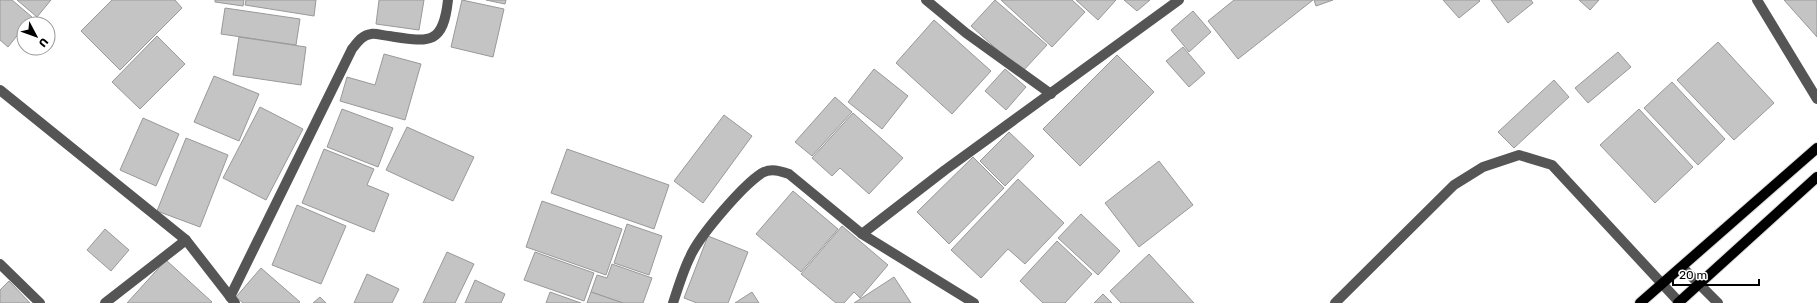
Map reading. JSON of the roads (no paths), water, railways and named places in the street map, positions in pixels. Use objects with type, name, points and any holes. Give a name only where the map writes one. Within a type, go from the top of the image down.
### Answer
[{"type":"main road","points":[[1640,303],[1817,148]]},
{"type":"main road","points":[[1678,303],[1817,177]]},
{"type":"street","points":[[0,90],[186,240],[233,300],[352,49],[362,38],[371,34],[421,41],[436,36],[442,29],[446,16],[448,0]]},
{"type":"street","points":[[926,0],[966,33],[1050,94]]},
{"type":"street","points":[[862,234],[945,170],[1179,0]]},
{"type":"street","points":[[1757,0],[1817,99]]},
{"type":"street","points":[[1335,303],[1454,185],[1483,167],[1519,155],[1552,165],[1678,303]]},
{"type":"street","points":[[673,303],[690,255],[712,224],[736,197],[763,172],[775,170],[789,174],[862,234],[974,303]]},
{"type":"street","points":[[106,303],[186,240]]},
{"type":"street","points":[[0,264],[40,303]]},
{"type":"street","points":[[1682,267],[1718,303]]}]
